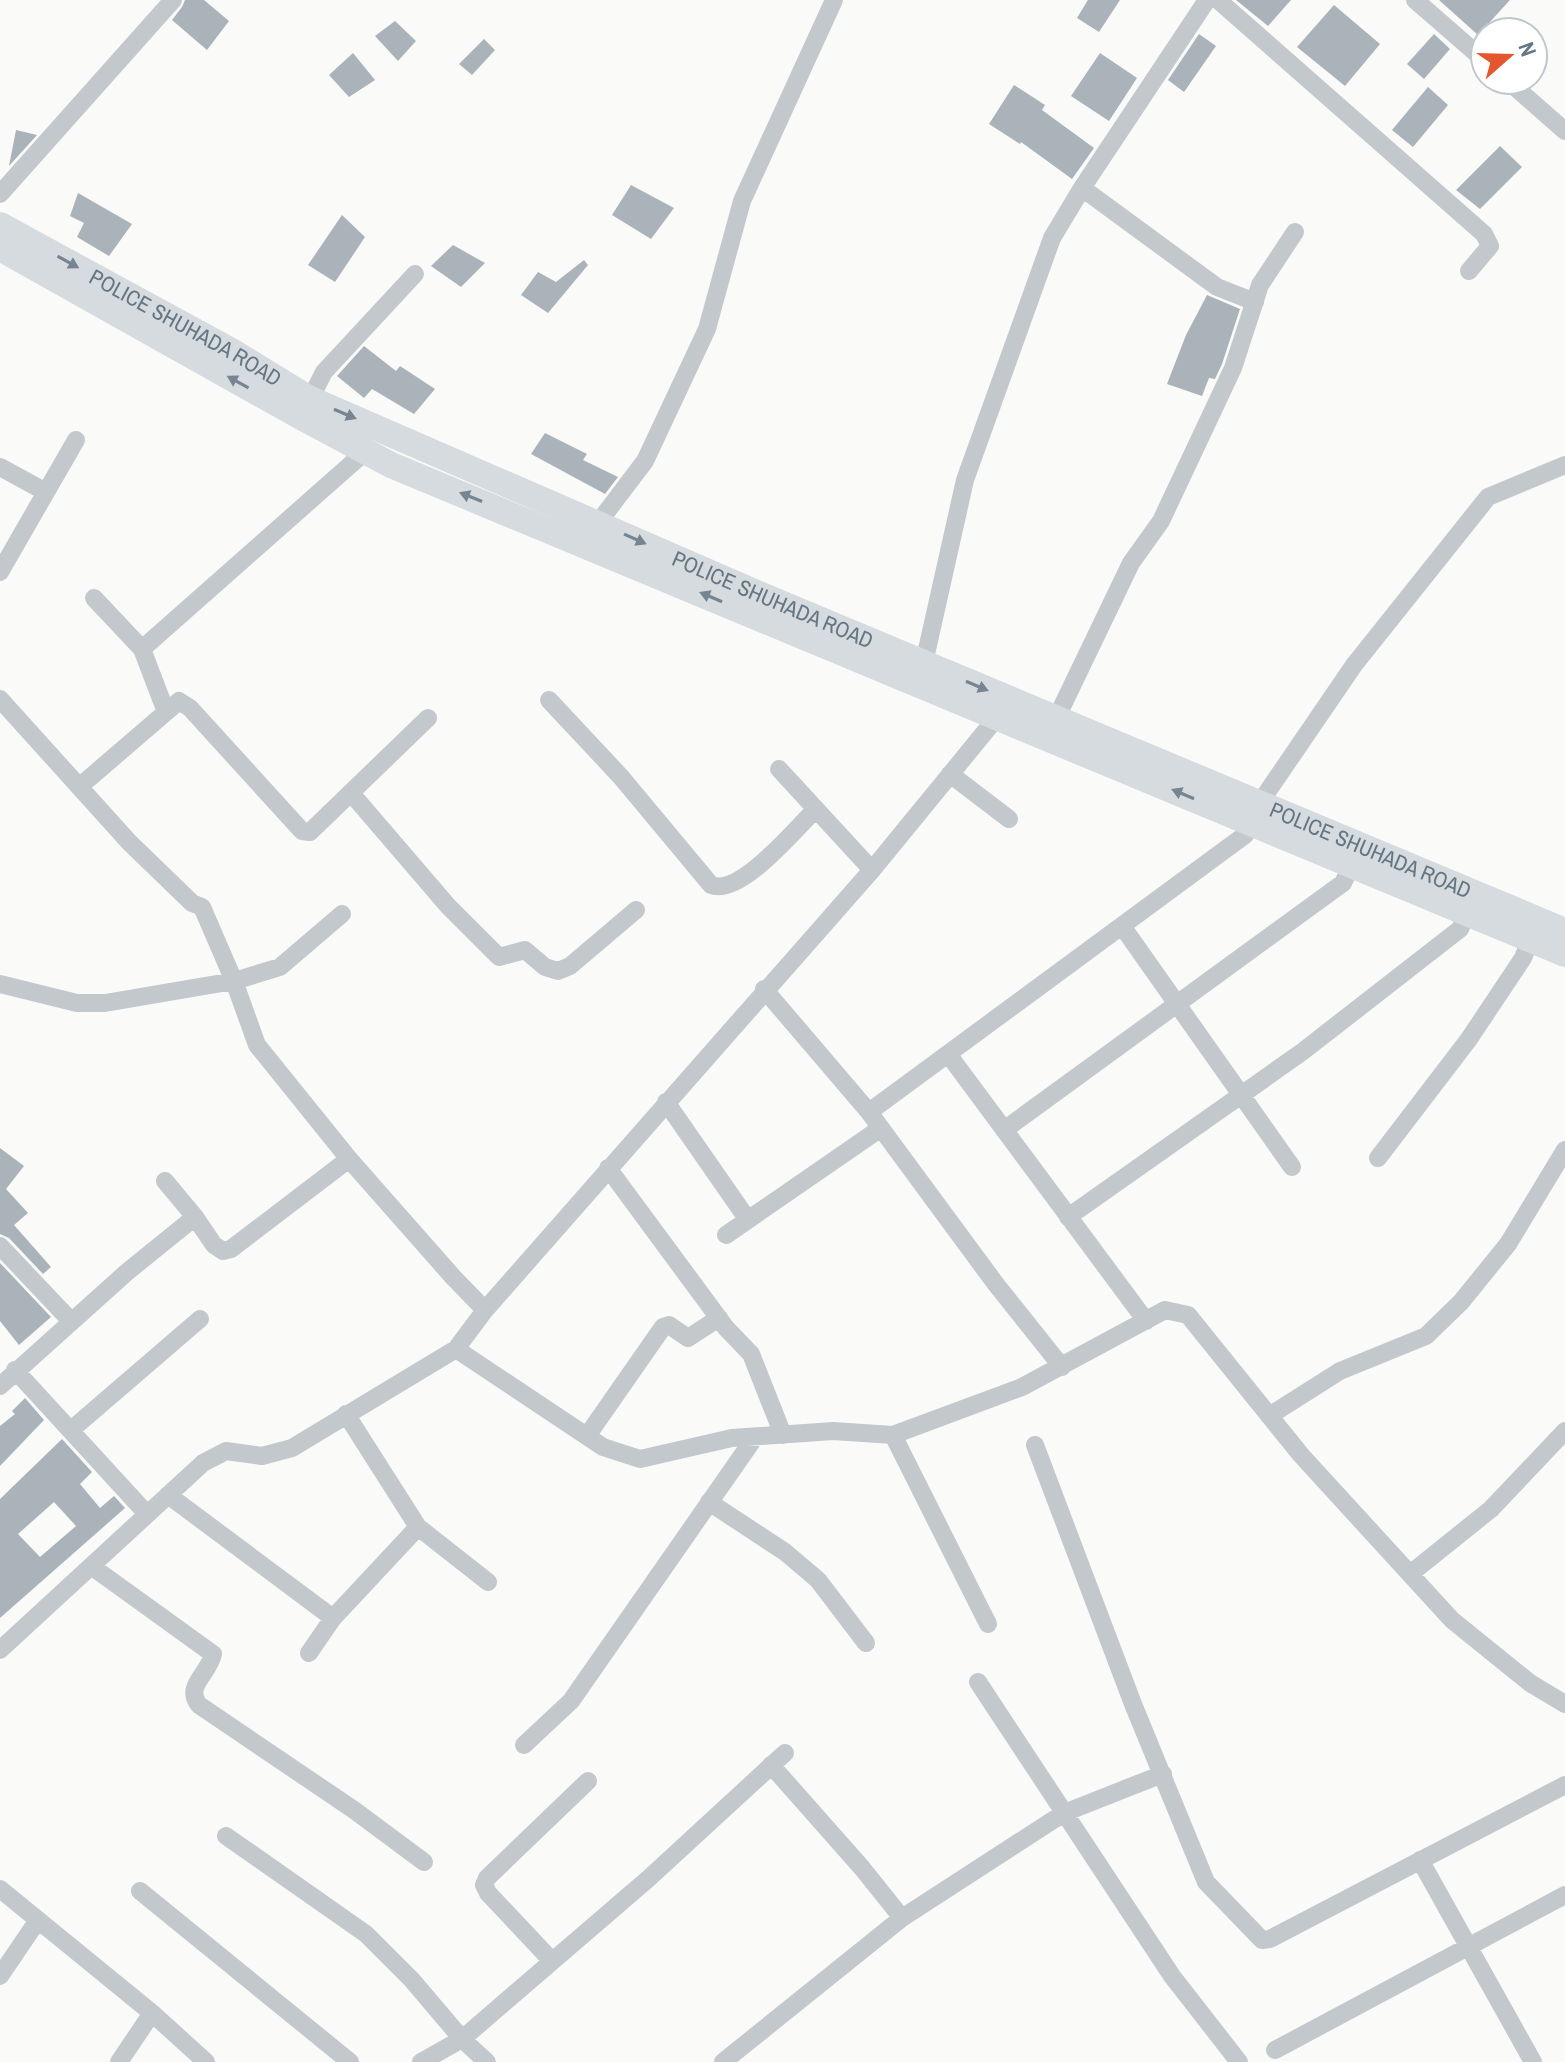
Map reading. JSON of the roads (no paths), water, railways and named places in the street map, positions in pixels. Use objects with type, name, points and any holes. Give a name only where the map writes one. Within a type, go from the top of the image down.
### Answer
[{"type":"main road","name":"POLICE SHUHADA ROAD","points":[[0,225],[235,353],[305,408],[391,465],[770,610],[924,663],[1056,719],[1255,814],[1565,931]]},
{"type":"main road","name":"POLICE SHUHADA ROAD","points":[[0,248],[305,408],[598,523],[770,610],[998,716],[1226,801]]},
{"type":"main road","name":"POLICE SHUHADA ROAD","points":[[1255,814],[1351,866],[1565,954]]},
{"type":"street","points":[[0,194],[173,0]]},
{"type":"street","points":[[598,523],[645,461],[707,329],[742,201],[834,0]]},
{"type":"street","points":[[924,663],[965,480],[1052,238],[1207,0]]},
{"type":"street","points":[[1218,0],[1484,234],[1490,246],[1469,271]]},
{"type":"street","points":[[1415,0],[1469,47]]},
{"type":"street","points":[[1525,96],[1565,131]]},
{"type":"street","points":[[1082,188],[1217,287],[1255,302]]},
{"type":"street","points":[[1056,719],[1131,563],[1161,521],[1233,368],[1260,285],[1295,232]]},
{"type":"street","points":[[305,408],[324,372],[415,274]]},
{"type":"street","points":[[0,572],[76,440]]},
{"type":"street","points":[[142,649],[366,451]]},
{"type":"street","points":[[869,1112],[1245,835],[1255,814],[1354,665],[1488,497],[1565,465]]},
{"type":"street","points":[[0,467],[46,492]]},
{"type":"street","points":[[94,598],[142,649],[166,712]]},
{"type":"street","points":[[0,699],[139,852],[192,903],[202,907],[257,1045],[349,1159],[485,1310]]},
{"type":"street","points":[[549,700],[621,777],[711,885],[719,888],[731,886],[752,872],[816,809]]},
{"type":"street","points":[[79,787],[179,701],[190,708],[302,831],[310,832],[428,718]]},
{"type":"street","points":[[0,1650],[203,1463],[226,1451],[262,1456],[292,1448],[456,1349],[485,1310],[608,1168],[872,870],[998,716]]},
{"type":"street","points":[[779,769],[872,870]]},
{"type":"street","points":[[950,774],[1009,819]]},
{"type":"street","points":[[351,793],[448,906],[499,957],[525,950],[545,967],[558,971],[570,966],[636,910]]},
{"type":"street","points":[[1004,1130],[1343,883],[1351,866]]},
{"type":"street","points":[[0,984],[77,1003],[105,1003],[234,981],[280,967],[342,914]]},
{"type":"street","points":[[1068,1217],[1302,1052],[1460,929],[1467,914]]},
{"type":"street","points":[[1122,926],[1292,1167]]},
{"type":"street","points":[[1378,1158],[1469,1039],[1523,958],[1530,940]]},
{"type":"street","points":[[764,989],[869,1112],[995,1283],[1062,1367]]},
{"type":"street","points":[[948,1054],[1146,1321]]},
{"type":"street","points":[[666,1102],[748,1220]]},
{"type":"street","points":[[726,1235],[881,1128]]},
{"type":"street","points":[[1269,1416],[1340,1371],[1426,1336],[1461,1302],[1508,1244],[1565,1150]]},
{"type":"street","points":[[165,1181],[214,1245],[223,1251],[231,1249],[349,1159]]},
{"type":"street","points":[[608,1168],[719,1318],[751,1354],[783,1435]]},
{"type":"street","points":[[0,1386],[71,1321],[195,1217]]},
{"type":"street","points":[[0,1246],[71,1321]]},
{"type":"street","points":[[456,1349],[603,1447],[640,1459],[732,1438],[833,1431],[893,1435],[1022,1387],[1165,1310],[1188,1315],[1301,1455],[1452,1620],[1530,1683],[1556,1690],[1565,1704]]},
{"type":"street","points":[[587,1436],[663,1327],[676,1327],[688,1338],[719,1318]]},
{"type":"street","points":[[71,1430],[200,1319]]},
{"type":"street","points":[[15,1370],[147,1514]]},
{"type":"street","points":[[346,1414],[418,1527],[488,1582]]},
{"type":"street","points":[[1410,1574],[1491,1509],[1565,1431]]},
{"type":"street","points":[[893,1435],[988,1624]]},
{"type":"street","points":[[524,1745],[571,1701],[755,1437]]},
{"type":"street","points":[[1035,1445],[1133,1704],[1206,1882],[1262,1940],[1270,1939],[1565,1785]]},
{"type":"street","points":[[168,1495],[333,1618]]},
{"type":"street","points":[[709,1502],[785,1552],[818,1580],[866,1643]]},
{"type":"street","points":[[309,1653],[333,1618],[418,1527]]},
{"type":"street","points":[[91,1566],[213,1654],[212,1663],[192,1690],[192,1697],[199,1705],[354,1810],[424,1862]]},
{"type":"street","points":[[978,1682],[1172,1976],[1239,2062]]},
{"type":"street","points":[[421,2062],[462,2039],[648,1879],[778,1759],[902,1918]]},
{"type":"street","points":[[723,2062],[902,1918],[1064,1813],[1163,1774]]},
{"type":"street","points":[[552,1961],[484,1885],[487,1878],[588,1781]]},
{"type":"street","points":[[226,1836],[366,1934],[487,2062]]},
{"type":"street","points":[[1420,1860],[1533,2062]]},
{"type":"street","points":[[0,1889],[152,2013],[206,2062]]},
{"type":"street","points":[[140,1891],[350,2062]]},
{"type":"street","points":[[1275,2050],[1565,1895]]},
{"type":"street","points":[[0,1976],[38,1920]]},
{"type":"street","points":[[119,2062],[152,2013]]}]
